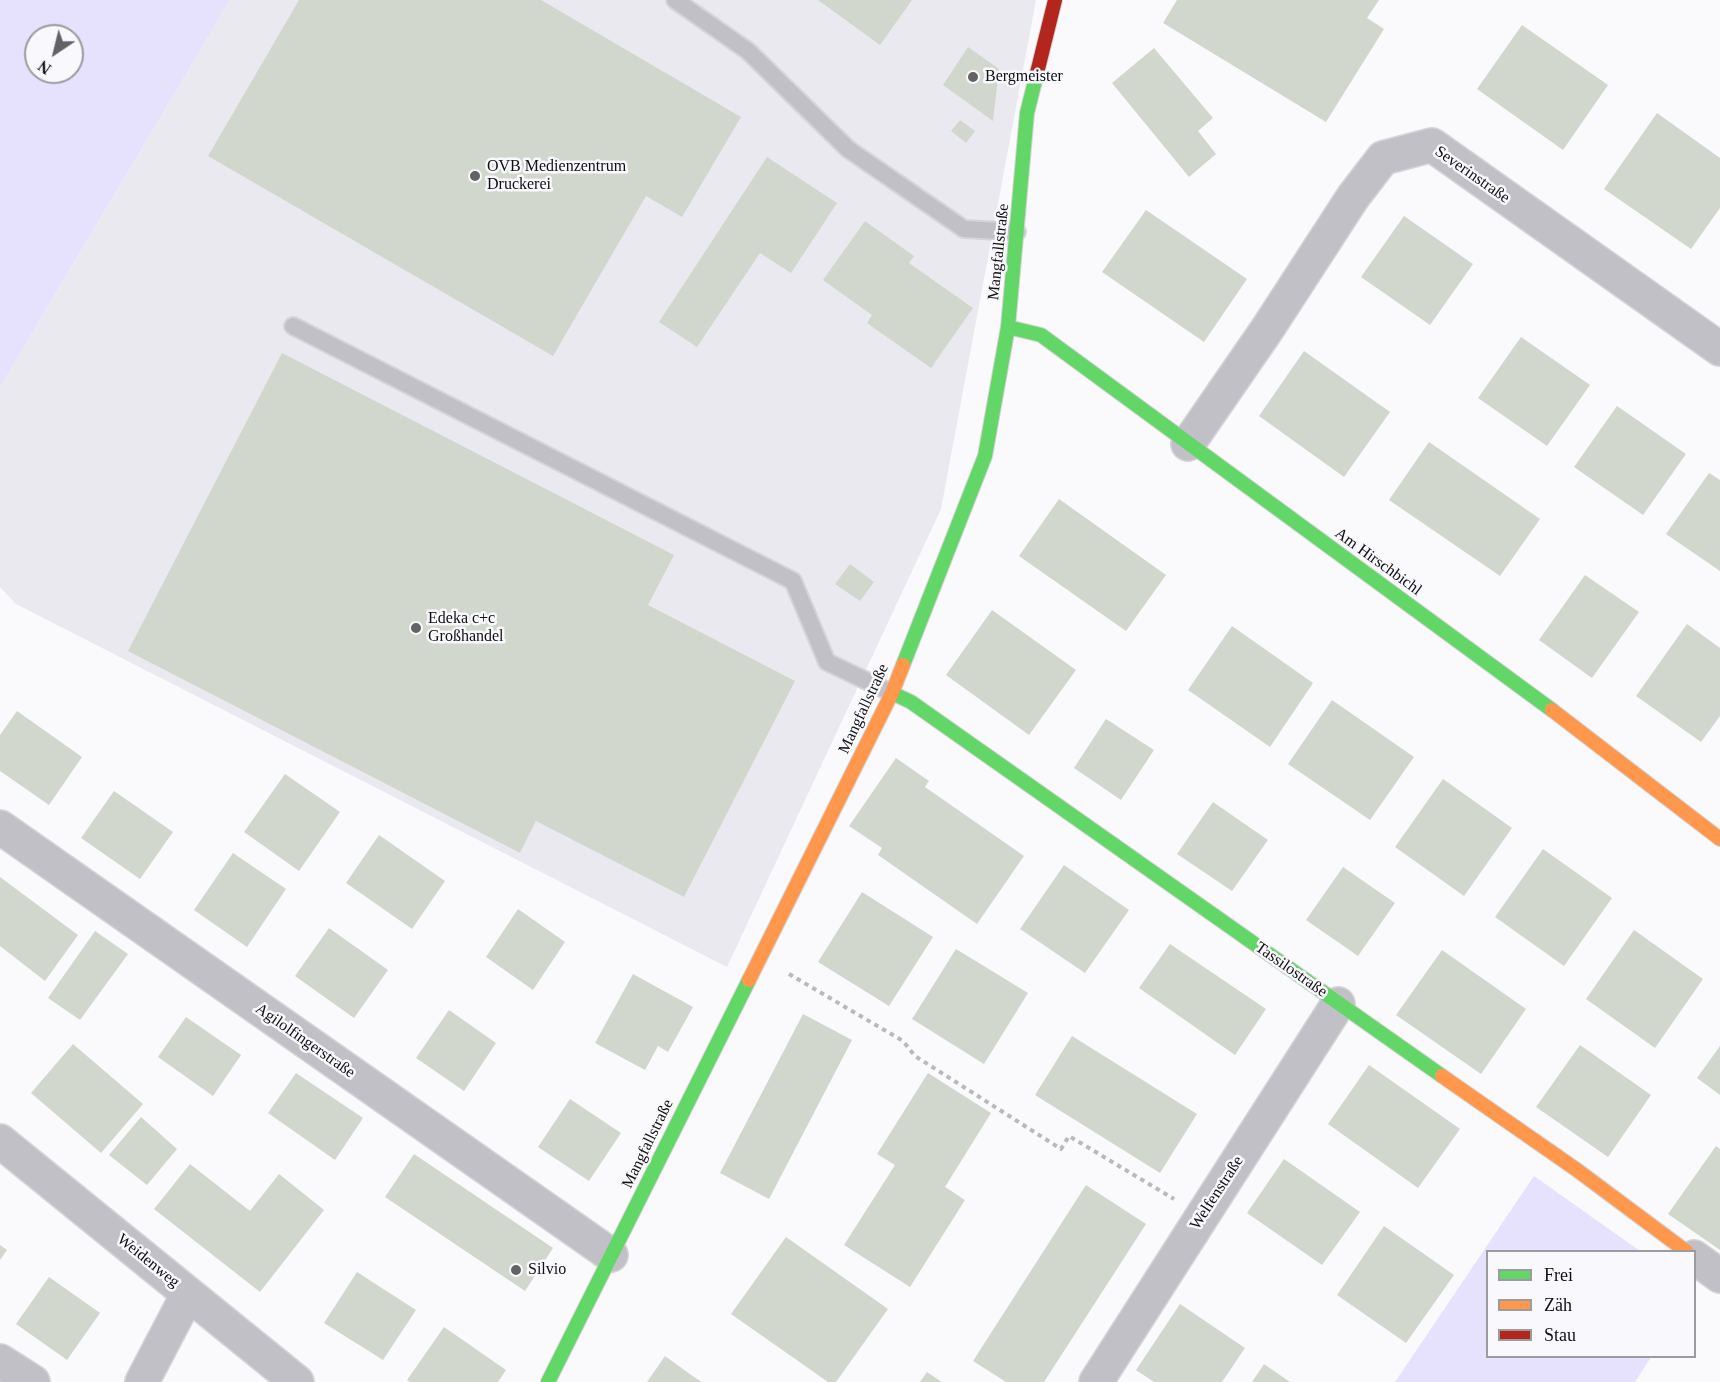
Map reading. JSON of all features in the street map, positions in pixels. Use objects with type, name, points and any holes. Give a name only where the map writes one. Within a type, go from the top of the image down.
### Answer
[{"type":"street","name":"Mangfallstraße","points":[[548,1382],[892,693],[986,456],[1008,327],[1027,113],[1054,0]]},
{"type":"street","name":"Severinstraße","points":[[1188,444],[1268,328],[1353,197],[1383,158],[1432,145],[1720,349]]},
{"type":"street","name":"Am Hirschbichl","points":[[1008,327],[1041,335],[1571,724],[1720,839]]},
{"type":"street","name":"Tassilostraße","points":[[892,693],[911,702],[1577,1170],[1686,1250]]},
{"type":"street","name":"Agilolfingerstraße","points":[[0,827],[611,1255]]},
{"type":"street","name":"Welfenstraße","points":[[1096,1382],[1338,1004]]},
{"type":"street","name":"Weidenweg","points":[[0,1141],[297,1382]]},
{"type":"street","points":[[1696,1258],[1720,1276]]},
{"type":"street","points":[[142,1382],[188,1294]]},
{"type":"street","points":[[0,1360],[33,1382]]},
{"type":"lane","points":[[675,0],[747,51],[848,149],[964,229],[1017,232]]},
{"type":"lane","points":[[293,326],[793,581],[827,662],[892,693]]},
{"type":"path","points":[[760,957],[903,1041],[915,1056],[1061,1149],[1069,1136],[1202,1216]]},
{"type":"shaded area","points":[[0,0],[230,0],[0,387]]},
{"type":"shaded area","points":[[230,0],[1036,0],[941,509],[727,967],[16,604],[0,587],[0,387]]},
{"type":"shaded area","points":[[1534,1176],[1639,1250],[1486,1250],[1486,1358],[1650,1358],[1635,1382],[1395,1382]]},
{"type":"building","name":"OVB Medienzentrum Druckerei","points":[[299,0],[541,0],[741,117],[682,217],[646,196],[553,356],[208,156]]},
{"type":"building","points":[[818,0],[912,0],[880,45]]},
{"type":"building","points":[[1177,0],[1379,0],[1367,18],[1384,29],[1326,122],[1163,23]]},
{"type":"building","points":[[1522,25],[1608,85],[1563,150],[1477,89]]},
{"type":"building","name":"Bergmeister","points":[[968,47],[999,69],[993,121],[943,85]]},
{"type":"building","points":[[1154,48],[1213,118],[1198,131],[1216,154],[1189,177],[1112,83]]},
{"type":"building","points":[[1657,113],[1720,158],[1720,208],[1691,249],[1604,189]]},
{"type":"building","points":[[960,120],[975,131],[966,143],[951,131]]},
{"type":"building","points":[[767,157],[837,203],[791,273],[760,253],[697,347],[659,322]]},
{"type":"building","points":[[1146,210],[1247,279],[1204,342],[1102,272]]},
{"type":"building","points":[[1404,216],[1473,264],[1430,325],[1361,277]]},
{"type":"building","points":[[865,221],[914,256],[909,263],[973,308],[931,368],[867,323],[872,315],[823,280]]},
{"type":"building","points":[[1521,337],[1590,385],[1547,446],[1478,398]]},
{"type":"building","points":[[1304,351],[1390,412],[1344,477],[1259,416]]},
{"type":"building","name":"Edeka c+c Großhandel","points":[[282,353],[674,555],[648,605],[795,681],[684,897],[536,821],[520,853],[128,651]]},
{"type":"building","points":[[1617,406],[1686,454],[1643,515],[1574,467]]},
{"type":"building","points":[[1429,442],[1540,519],[1500,576],[1389,500]]},
{"type":"building","points":[[1709,473],[1720,480],[1720,571],[1666,534]]},
{"type":"building","points":[[1059,499],[1166,575],[1126,631],[1019,556]]},
{"type":"building","points":[[850,564],[874,582],[860,601],[835,584]]},
{"type":"building","points":[[1585,575],[1639,612],[1592,678],[1539,640]]},
{"type":"building","points":[[992,610],[1076,670],[1029,735],[946,675]]},
{"type":"building","points":[[1687,624],[1720,648],[1720,716],[1701,742],[1636,696]]},
{"type":"building","points":[[1232,626],[1313,683],[1270,747],[1188,690]]},
{"type":"building","points":[[1332,700],[1414,757],[1370,820],[1288,764]]},
{"type":"building","points":[[17,711],[82,757],[49,805],[0,771],[0,735]]},
{"type":"building","points":[[1106,719],[1154,750],[1121,800],[1074,768]]},
{"type":"building","points":[[896,758],[929,781],[925,787],[1024,856],[977,924],[878,855],[882,848],[849,826]]},
{"type":"building","points":[[285,774],[340,812],[299,871],[244,832]]},
{"type":"building","points":[[1443,779],[1512,828],[1464,896],[1395,847]]},
{"type":"building","points":[[114,791],[173,832],[140,879],[81,838]]},
{"type":"building","points":[[1213,802],[1268,840],[1232,891],[1177,854]]},
{"type":"building","points":[[379,835],[445,881],[412,929],[346,883]]},
{"type":"building","points":[[1543,849],[1612,898],[1564,966],[1495,917]]},
{"type":"building","points":[[233,853],[286,889],[247,947],[194,910]]},
{"type":"building","points":[[1064,865],[1129,910],[1085,973],[1020,929]]},
{"type":"building","points":[[1343,867],[1395,903],[1358,956],[1306,920]]},
{"type":"building","points":[[0,877],[78,935],[45,981],[0,946]]},
{"type":"building","points":[[862,892],[933,937],[889,1006],[818,962]]},
{"type":"building","points":[[518,909],[565,942],[533,990],[486,957]]},
{"type":"building","points":[[329,928],[388,970],[354,1018],[295,976]]},
{"type":"building","points":[[1634,930],[1703,979],[1655,1048],[1586,999]]},
{"type":"building","points":[[95,931],[128,954],[80,1020],[48,998]]},
{"type":"building","points":[[1170,944],[1266,1009],[1235,1055],[1139,988]]},
{"type":"building","points":[[956,949],[1028,993],[984,1064],[912,1019]]},
{"type":"building","points":[[1442,950],[1526,1009],[1481,1074],[1396,1015]]},
{"type":"building","points":[[633,974],[693,1007],[668,1052],[658,1046],[645,1070],[595,1043]]},
{"type":"building","points":[[449,1010],[496,1043],[464,1091],[416,1058]]},
{"type":"building","points":[[803,1014],[852,1040],[769,1199],[720,1173]]},
{"type":"building","points":[[186,1017],[241,1055],[213,1096],[158,1057]]},
{"type":"building","points":[[1072,1036],[1197,1114],[1160,1173],[1035,1095]]},
{"type":"building","points":[[73,1044],[143,1104],[101,1153],[31,1093]]},
{"type":"building","points":[[1580,1045],[1651,1095],[1608,1157],[1536,1107]]},
{"type":"building","points":[[1720,1046],[1720,1095],[1697,1078]]},
{"type":"building","points":[[1369,1065],[1460,1129],[1418,1188],[1328,1124]]},
{"type":"building","points":[[296,1073],[363,1118],[335,1160],[268,1113]]},
{"type":"building","points":[[928,1073],[991,1113],[945,1187],[965,1200],[910,1287],[844,1245],[895,1165],[877,1154]]},
{"type":"building","points":[[570,1099],[621,1133],[589,1181],[538,1147]]},
{"type":"building","points":[[141,1117],[177,1149],[147,1185],[109,1155]]},
{"type":"building","points":[[1716,1146],[1720,1149],[1720,1250],[1668,1214]]},
{"type":"building","points":[[414,1154],[553,1248],[525,1291],[385,1197]]},
{"type":"building","points":[[1284,1159],[1360,1212],[1322,1265],[1247,1213]]},
{"type":"building","points":[[190,1164],[250,1211],[279,1174],[324,1210],[260,1292],[154,1209]]},
{"type":"building","points":[[1086,1185],[1146,1224],[1044,1382],[1006,1382],[973,1361]]},
{"type":"building","points":[[1384,1226],[1454,1275],[1406,1343],[1337,1295]]},
{"type":"building","points":[[786,1237],[888,1309],[836,1382],[828,1382],[731,1314]]},
{"type":"building","points":[[0,1245],[7,1250],[0,1260]]},
{"type":"building","points":[[357,1272],[416,1310],[383,1360],[324,1323]]},
{"type":"building","points":[[49,1277],[100,1313],[67,1360],[16,1324]]},
{"type":"building","points":[[1180,1304],[1245,1348],[1222,1382],[1154,1382],[1136,1370]]},
{"type":"building","points":[[444,1327],[506,1370],[498,1382],[410,1382],[407,1380]]},
{"type":"building","points":[[665,1356],[694,1377],[702,1382],[647,1382]]},
{"type":"building","points":[[1264,1364],[1290,1382],[1252,1382]]},
{"type":"building","points":[[927,1372],[942,1382],[920,1382]]},
{"type":"traffic: fast","points":[[903,665],[985,456],[1008,327],[1027,113],[1037,73]]},
{"type":"traffic: fast","points":[[1008,327],[1041,335],[1552,710]]},
{"type":"traffic: fast","points":[[892,693],[911,702],[1442,1076]]},
{"type":"traffic: fast","points":[[548,1382],[749,980]]},
{"type":"traffic: slow","points":[[749,980],[892,693],[903,665]]},
{"type":"traffic: slow","points":[[1552,710],[1720,839]]},
{"type":"traffic: slow","points":[[1442,1076],[1577,1170],[1684,1250]]},
{"type":"traffic: jam","points":[[1037,73],[1055,0]]},
{"type":"place","name":"Bergmeister","points":[[973,77]]},
{"type":"place","name":"OVB Medienzentrum Druckerei","points":[[475,176]]},
{"type":"place","name":"Edeka c+c Großhandel","points":[[416,628]]},
{"type":"place","name":"Silvio","points":[[516,1270]]}]
